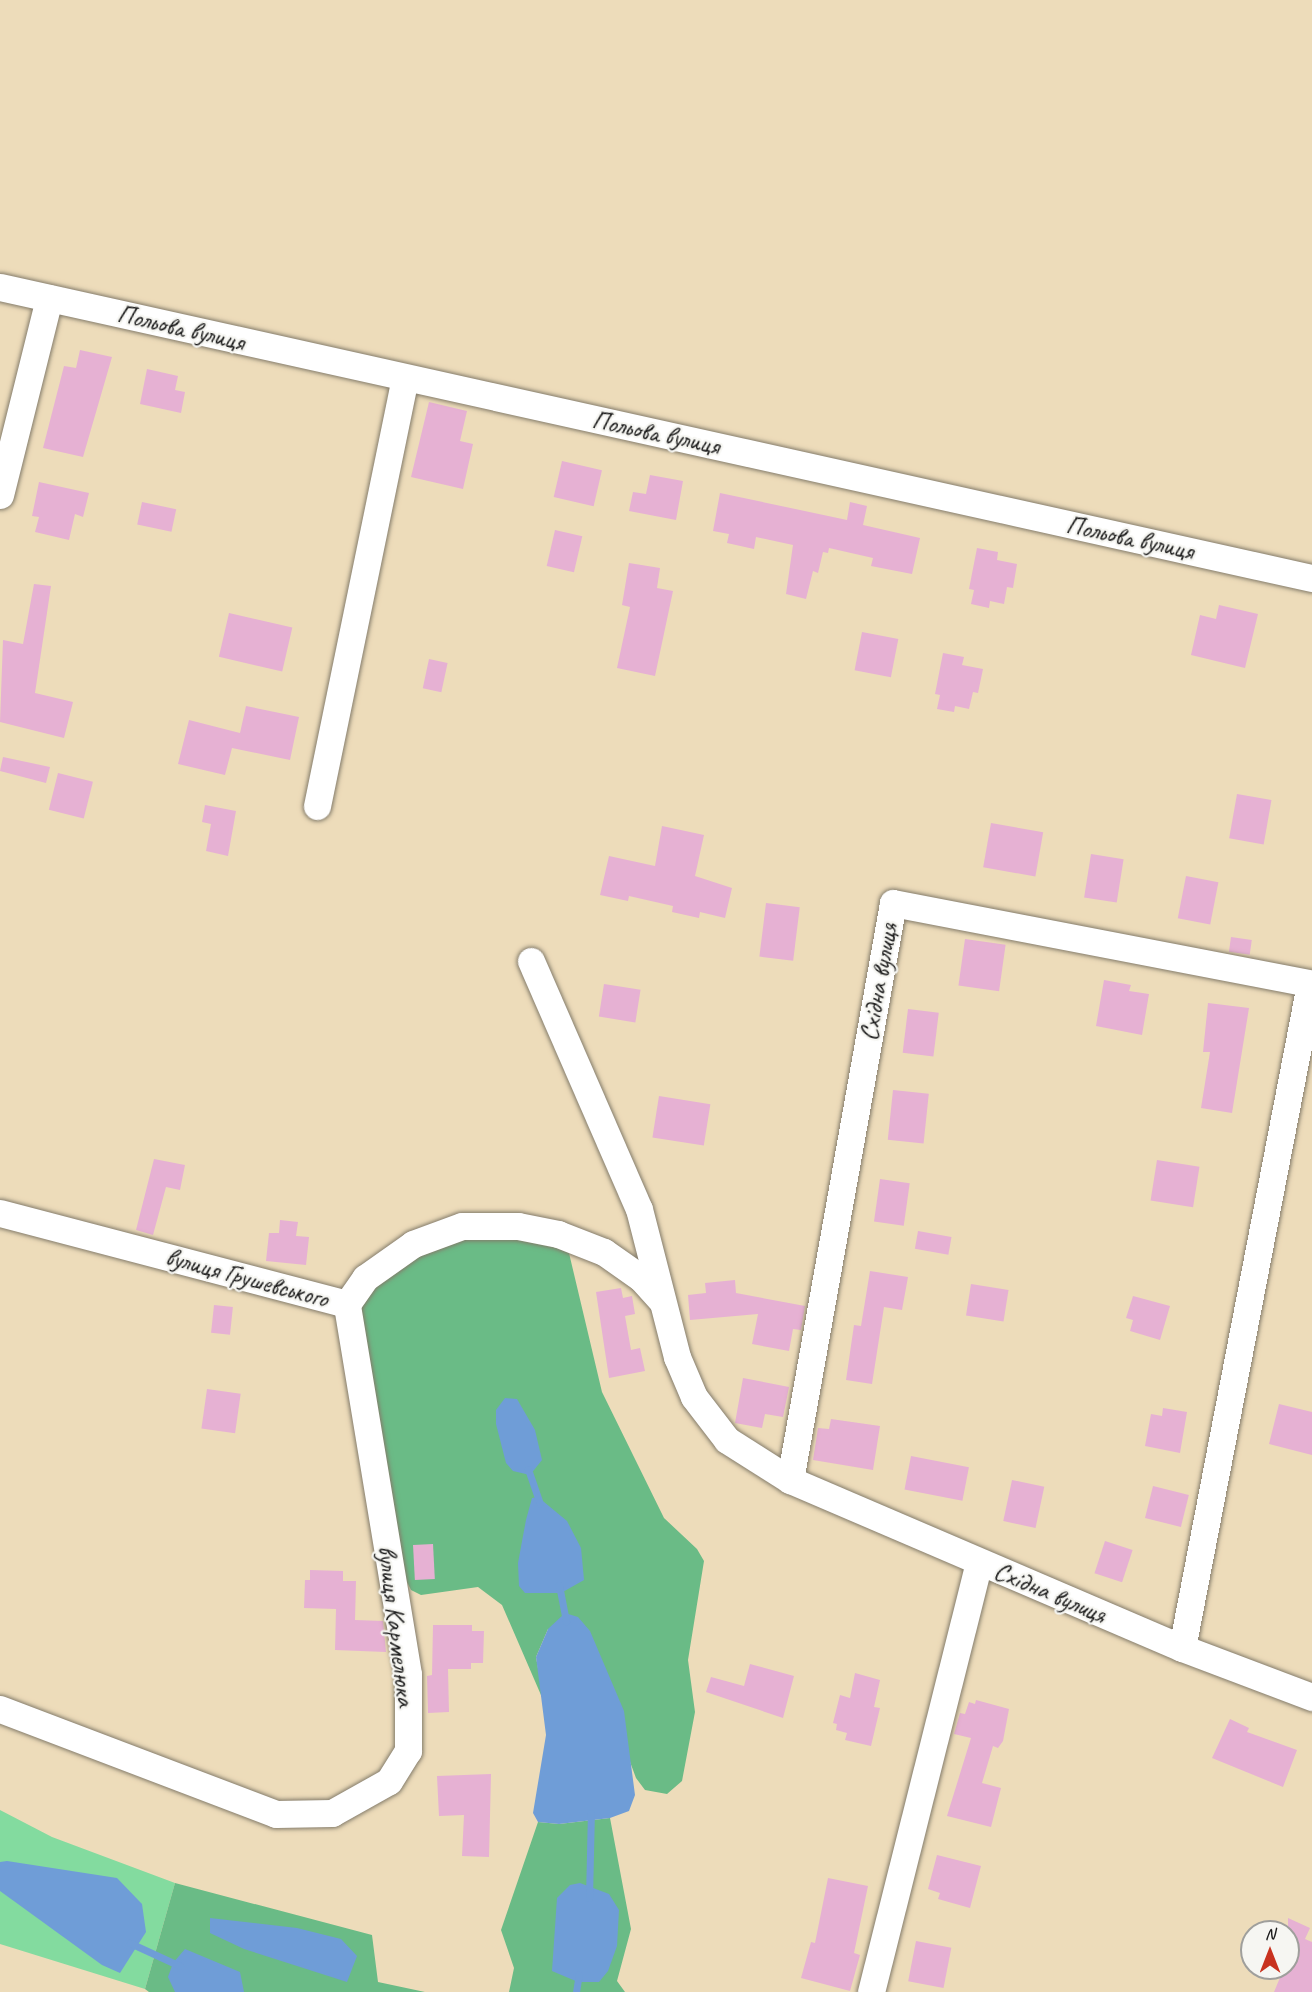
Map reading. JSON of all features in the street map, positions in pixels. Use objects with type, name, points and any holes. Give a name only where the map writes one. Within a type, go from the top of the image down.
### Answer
[{"type":"street","name":"Польова вулиця","points":[[0,287],[1312,578]]},
{"type":"street","points":[[0,495],[49,298]]},
{"type":"street","points":[[317,806],[405,378]]},
{"type":"street","name":"Східна вулиця","points":[[790,1480],[893,903],[1311,984]]},
{"type":"street","name":"Східна вулиця","points":[[531,961],[639,1209],[677,1357],[694,1397],[715,1427],[744,1454],[790,1480],[979,1563],[1182,1648],[1312,1697]]},
{"type":"street","points":[[1182,1648],[1311,984]]},
{"type":"street","name":"вулиця Грушевського","points":[[0,1213],[347,1304],[365,1278],[413,1244],[447,1230],[488,1223],[548,1232],[595,1248],[641,1278],[663,1303]]},
{"type":"street","name":"вулиця Кармелюка","points":[[0,1709],[276,1814],[332,1813],[389,1781],[408,1751],[408,1674],[347,1304]]},
{"type":"street","points":[[871,1992],[979,1563]]},
{"type":"green space","points":[[519,1226],[569,1253],[602,1392],[664,1518],[697,1549],[704,1561],[688,1660],[695,1712],[682,1781],[667,1794],[645,1790],[636,1778],[585,1641],[548,1629],[536,1657],[544,1702],[502,1605],[478,1587],[421,1595],[411,1590],[386,1540],[347,1304],[413,1244]]},
{"type":"green space","points":[[0,1810],[52,1837],[175,1883],[145,1989],[0,1944]]},
{"type":"green space","points":[[610,1818],[631,1929],[617,1981],[625,1992],[509,1992],[514,1968],[501,1930],[538,1822],[559,1824]]},
{"type":"green space","points":[[175,1883],[372,1935],[378,1982],[425,1992],[149,1992],[145,1989]]},
{"type":"water","points":[[505,1398],[517,1399],[535,1430],[542,1460],[530,1475],[513,1471],[506,1463],[496,1424],[496,1410]]},
{"type":"water","points":[[538,1497],[567,1521],[581,1548],[584,1580],[561,1593],[525,1593],[519,1586],[518,1563],[526,1520],[532,1498]]},
{"type":"water","points":[[565,1613],[578,1617],[590,1631],[624,1711],[635,1795],[629,1811],[610,1818],[559,1824],[538,1822],[533,1813],[546,1735],[536,1657],[548,1629]]},
{"type":"water","points":[[7,1861],[117,1878],[142,1904],[146,1932],[120,1973],[102,1965],[0,1891],[0,1862]]},
{"type":"water","points":[[580,1883],[609,1894],[619,1910],[617,1946],[608,1971],[599,1982],[578,1982],[552,1971],[557,1898],[570,1885]]},
{"type":"water","points":[[210,1918],[297,1928],[341,1939],[357,1956],[347,1982],[244,1949],[210,1933]]},
{"type":"water","points":[[185,1949],[240,1972],[244,1992],[175,1992],[168,1977],[173,1963]]},
{"type":"building","points":[[80,350],[112,357],[83,457],[43,448],[64,366],[76,368]]},
{"type":"building","points":[[147,369],[178,376],[175,390],[185,392],[181,413],[140,404]]},
{"type":"building","points":[[429,402],[467,411],[460,441],[473,444],[463,489],[411,477]]},
{"type":"building","points":[[562,461],[602,470],[594,506],[554,497]]},
{"type":"building","points":[[650,475],[683,481],[676,520],[629,511],[633,492],[646,494]]},
{"type":"building","points":[[39,482],[89,493],[83,517],[75,514],[69,540],[35,532],[39,517],[32,516]]},
{"type":"building","points":[[720,493],[847,520],[850,502],[867,506],[863,525],[920,538],[912,574],[871,566],[873,558],[829,548],[828,553],[823,552],[818,573],[813,571],[806,599],[786,594],[793,545],[756,537],[754,549],[727,543],[729,534],[713,531]]},
{"type":"building","points":[[142,502],[176,509],[171,532],[137,524]]},
{"type":"building","points":[[555,530],[582,536],[574,572],[547,566]]},
{"type":"building","points":[[977,548],[998,552],[997,560],[1017,564],[1013,588],[1007,587],[1004,604],[990,601],[989,608],[971,604],[974,590],[969,589]]},
{"type":"building","points":[[629,563],[660,568],[657,588],[673,591],[655,676],[617,668],[630,607],[622,605]]},
{"type":"building","points":[[34,584],[51,586],[35,693],[73,702],[64,738],[0,722],[3,640],[23,644]]},
{"type":"building","points":[[1219,605],[1258,614],[1245,668],[1191,655],[1200,615],[1216,619]]},
{"type":"building","points":[[229,613],[292,628],[282,671],[219,657]]},
{"type":"building","points":[[862,632],[898,639],[891,677],[855,670]]},
{"type":"building","points":[[943,653],[964,657],[962,665],[983,669],[978,693],[973,692],[969,709],[955,706],[954,712],[937,709],[940,695],[935,694]]},
{"type":"building","points":[[429,659],[448,663],[441,692],[423,688]]},
{"type":"building","points":[[246,706],[299,717],[290,760],[232,748],[225,775],[178,764],[189,720],[240,733]]},
{"type":"building","points":[[3,757],[50,767],[46,783],[0,771]]},
{"type":"building","points":[[58,773],[93,782],[84,819],[49,810]]},
{"type":"building","points":[[1237,794],[1271,800],[1264,844],[1229,838]]},
{"type":"building","points":[[205,805],[236,811],[228,856],[206,851],[211,824],[202,822]]},
{"type":"building","points":[[991,823],[1043,832],[1035,877],[983,867]]},
{"type":"building","points":[[662,826],[704,835],[695,876],[732,888],[725,918],[700,912],[699,918],[672,912],[673,906],[629,896],[628,901],[600,895],[609,856],[655,866]]},
{"type":"building","points":[[1091,854],[1124,859],[1117,903],[1084,897]]},
{"type":"building","points":[[1186,876],[1218,882],[1210,925],[1178,918]]},
{"type":"building","points":[[766,903],[800,907],[793,961],[759,957]]},
{"type":"building","points":[[1231,937],[1252,940],[1250,955],[1229,952]]},
{"type":"building","points":[[965,939],[1006,945],[999,991],[958,986]]},
{"type":"building","points":[[1104,980],[1131,985],[1129,991],[1149,994],[1142,1035],[1096,1026]]},
{"type":"building","points":[[604,984],[641,990],[635,1022],[599,1017]]},
{"type":"building","points":[[1208,1003],[1249,1008],[1232,1113],[1201,1108],[1210,1052],[1203,1052]]},
{"type":"building","points":[[908,1009],[939,1013],[933,1056],[903,1053]]},
{"type":"building","points":[[893,1090],[929,1094],[924,1143],[888,1140]]},
{"type":"building","points":[[659,1096],[710,1104],[704,1146],[652,1137]]},
{"type":"building","points":[[154,1159],[185,1165],[180,1190],[166,1187],[153,1235],[136,1230]]},
{"type":"building","points":[[1157,1160],[1199,1167],[1193,1207],[1151,1200]]},
{"type":"building","points":[[880,1179],[910,1183],[904,1226],[874,1222]]},
{"type":"building","points":[[280,1220],[298,1222],[296,1236],[309,1237],[306,1265],[266,1261],[269,1233],[279,1233]]},
{"type":"building","points":[[918,1231],[951,1237],[948,1255],[915,1249]]},
{"type":"building","points":[[870,1271],[908,1277],[902,1310],[884,1307],[872,1384],[846,1380],[854,1325],[861,1326]]},
{"type":"building","points":[[735,1280],[736,1293],[805,1306],[801,1330],[793,1329],[789,1351],[752,1344],[758,1314],[690,1320],[688,1295],[706,1293],[705,1283]]},
{"type":"building","points":[[971,1284],[1009,1290],[1004,1322],[966,1316]]},
{"type":"building","points":[[621,1288],[623,1298],[632,1296],[635,1314],[625,1316],[631,1350],[640,1348],[645,1371],[609,1378],[596,1292]]},
{"type":"building","points":[[1133,1296],[1170,1306],[1160,1340],[1130,1331],[1133,1320],[1126,1318]]},
{"type":"building","points":[[214,1305],[233,1307],[230,1335],[211,1333]]},
{"type":"building","points":[[743,1378],[789,1387],[783,1417],[765,1414],[762,1428],[735,1423]]},
{"type":"building","points":[[207,1389],[241,1394],[235,1433],[201,1429]]},
{"type":"building","points":[[1279,1404],[1312,1412],[1312,1455],[1269,1444]]},
{"type":"building","points":[[1163,1408],[1187,1412],[1180,1453],[1145,1446],[1151,1414],[1162,1416]]},
{"type":"building","points":[[831,1419],[880,1426],[873,1470],[813,1460],[818,1428],[829,1429]]},
{"type":"building","points":[[911,1456],[969,1467],[962,1501],[905,1489]]},
{"type":"building","points":[[1012,1480],[1044,1487],[1036,1528],[1003,1521]]},
{"type":"building","points":[[1153,1486],[1189,1495],[1181,1527],[1145,1518]]},
{"type":"building","points":[[1105,1541],[1133,1550],[1122,1582],[1094,1573]]},
{"type":"building","points":[[433,1544],[435,1579],[415,1580],[413,1545]]},
{"type":"building","points":[[310,1570],[343,1571],[343,1581],[356,1581],[355,1620],[383,1621],[386,1652],[335,1650],[336,1609],[304,1608],[305,1580],[310,1580]]},
{"type":"building","points":[[433,1625],[472,1625],[472,1631],[484,1631],[483,1663],[471,1663],[471,1669],[448,1669],[449,1712],[428,1713],[427,1676],[432,1675]]},
{"type":"building","points":[[750,1664],[794,1676],[783,1718],[706,1692],[711,1677],[744,1686]]},
{"type":"building","points":[[855,1673],[880,1680],[874,1707],[880,1708],[871,1746],[845,1740],[847,1733],[836,1730],[837,1724],[833,1723],[840,1695],[850,1698]]},
{"type":"building","points":[[976,1700],[1009,1709],[1003,1741],[998,1748],[993,1746],[982,1783],[1001,1788],[991,1827],[947,1816],[971,1738],[954,1734],[960,1713],[965,1714],[969,1702],[975,1704]]},
{"type":"building","points":[[1230,1719],[1249,1728],[1247,1732],[1297,1750],[1283,1787],[1212,1758]]},
{"type":"building","points":[[491,1774],[489,1857],[462,1856],[464,1815],[439,1816],[437,1776]]},
{"type":"building","points":[[937,1855],[981,1866],[970,1908],[938,1899],[940,1893],[928,1889]]},
{"type":"building","points":[[828,1878],[868,1886],[854,1953],[860,1955],[850,1991],[801,1978],[811,1942],[815,1943]]},
{"type":"building","points":[[1300,1923],[1310,1928],[1305,1939],[1312,1942],[1312,1992],[1274,1992],[1279,1980],[1300,1980]]},
{"type":"building","points":[[916,1941],[951,1948],[944,1988],[908,1981]]},
{"type":"waterway","points":[[528,1469],[540,1504]]},
{"type":"waterway","points":[[559,1585],[566,1621]]},
{"type":"waterway","points":[[589,1898],[591,1813]]},
{"type":"waterway","points":[[130,1943],[180,1966]]},
{"type":"waterway","points":[[576,1992],[579,1974]]}]
